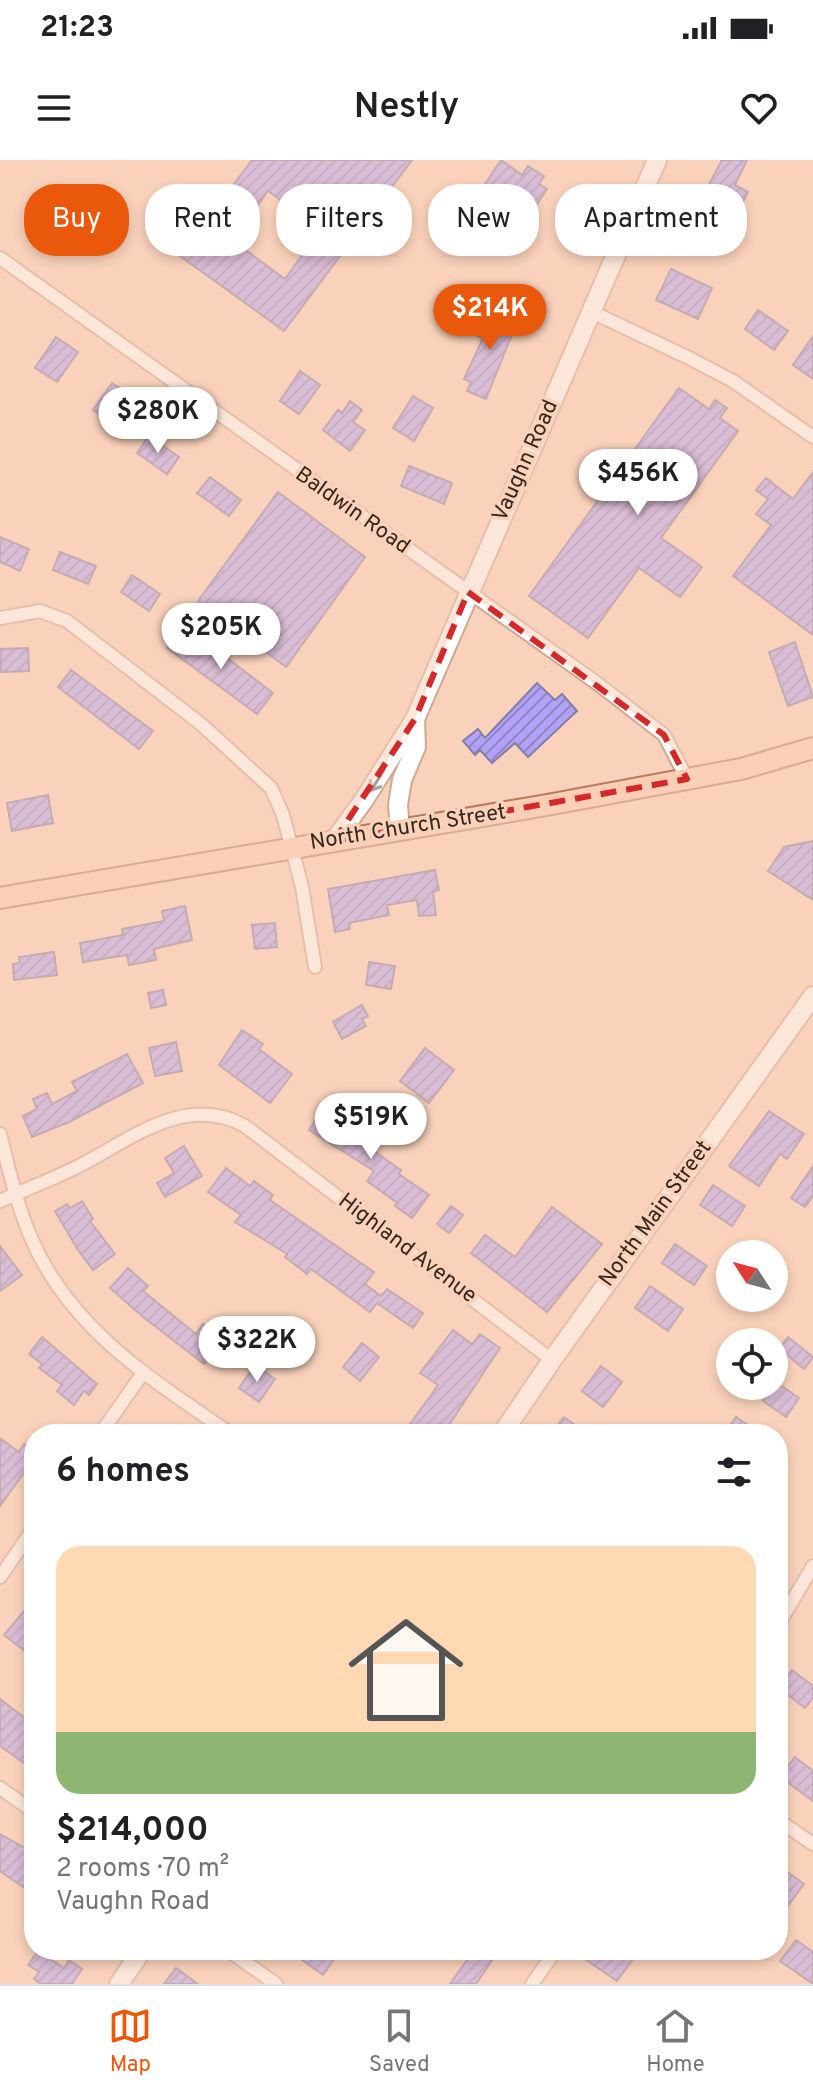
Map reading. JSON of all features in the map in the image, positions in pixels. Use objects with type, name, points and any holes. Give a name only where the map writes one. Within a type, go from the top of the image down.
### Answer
[{"type":"main road","name":"North Church Street","points":[[0,898],[687,779],[741,769],[813,748]]},
{"type":"street","name":"Vaughn Road","points":[[334,841],[370,792],[415,719],[657,160]]},
{"type":"street","name":"Baldwin Road","points":[[0,258],[664,735],[687,779]]},
{"type":"street","points":[[592,312],[733,381],[813,437]]},
{"type":"street","points":[[0,618],[40,611],[67,621],[201,724],[271,788],[280,806],[302,887],[315,967]]},
{"type":"street","name":"Vaughn Road","points":[[400,830],[398,805],[402,780],[416,747],[415,719]]},
{"type":"street","name":"North Main Street","points":[[509,1424],[813,996]]},
{"type":"street","name":"Highland Avenue","points":[[0,1201],[53,1179],[176,1116],[201,1113],[221,1115],[245,1126],[552,1360]]},
{"type":"street","points":[[0,1134],[15,1194],[33,1243],[67,1299],[105,1340],[143,1373],[217,1424]]},
{"type":"street","points":[[107,1424],[143,1373]]},
{"type":"street","points":[[0,1577],[24,1542]]},
{"type":"street","points":[[788,1608],[813,1566]]},
{"type":"street","points":[[0,1788],[24,1805]]},
{"type":"street","points":[[788,1827],[813,1844]]},
{"type":"street","points":[[119,1984],[135,1960]]},
{"type":"street","points":[[242,1960],[276,1984]]},
{"type":"street","points":[[532,1984],[549,1960]]},
{"type":"highlighted area","points":[[468,592],[664,735],[687,779],[334,841],[415,719]]},
{"type":"building","points":[[252,160],[412,160],[394,184],[276,184],[276,197],[268,191],[260,202],[260,184],[234,184]]},
{"type":"building","points":[[501,160],[522,175],[528,166],[544,176],[539,184],[485,184]]},
{"type":"building","points":[[722,160],[747,160],[735,184],[709,184]]},
{"type":"building","points":[[539,184],[547,189],[539,201]]},
{"type":"building","points":[[180,256],[254,256],[285,279],[302,256],[340,256],[284,331]]},
{"type":"building","points":[[671,269],[712,288],[698,319],[656,300]]},
{"type":"building","points":[[758,310],[788,331],[774,350],[745,329]]},
{"type":"building","points":[[486,311],[503,318],[505,312],[519,317],[486,399],[467,391],[471,382],[464,379],[483,338],[477,336]]},
{"type":"building","points":[[813,336],[813,379],[793,365]]},
{"type":"building","points":[[56,337],[78,352],[57,382],[35,368]]},
{"type":"building","points":[[300,371],[320,385],[299,414],[280,401]]},
{"type":"building","points":[[112,383],[135,398],[116,426],[93,410]]},
{"type":"building","points":[[679,388],[709,409],[715,400],[727,408],[720,418],[738,431],[661,538],[702,567],[680,597],[639,568],[588,638],[529,596]]},
{"type":"building","points":[[413,396],[433,408],[414,441],[393,428]]},
{"type":"building","points":[[350,401],[362,410],[353,422],[365,430],[350,451],[323,430],[338,410],[342,413]]},
{"type":"building","points":[[149,436],[179,457],[167,474],[137,453]]},
{"type":"building","points":[[409,466],[452,483],[444,504],[401,486]]},
{"type":"building","points":[[813,472],[813,635],[733,576],[771,525],[756,514],[768,499],[756,490],[766,478],[793,499]]},
{"type":"building","points":[[210,477],[241,500],[229,516],[197,493]]},
{"type":"building","points":[[278,492],[365,557],[286,667],[198,601]]},
{"type":"building","points":[[0,537],[29,549],[20,571],[0,562]]},
{"type":"building","points":[[60,552],[96,566],[88,584],[53,570]]},
{"type":"building","points":[[132,575],[160,594],[149,611],[121,592]]},
{"type":"building","points":[[181,628],[220,657],[222,654],[273,693],[257,714],[167,648]]},
{"type":"building","points":[[795,642],[813,697],[788,706],[769,652]]},
{"type":"building","points":[[28,648],[29,671],[1,672],[0,649]]},
{"type":"building","points":[[71,670],[153,731],[139,749],[58,687]]},
{"type":"building","points":[[537,683],[555,700],[562,694],[577,711],[528,757],[515,743],[492,763],[480,750],[475,755],[463,741],[478,729],[485,738]]},
{"type":"building","points":[[48,795],[53,823],[12,831],[7,803]]},
{"type":"building","points":[[813,841],[813,900],[768,871],[784,847]]},
{"type":"building","points":[[435,870],[439,890],[433,892],[436,915],[419,916],[417,900],[387,905],[389,915],[349,923],[350,929],[335,932],[328,889]]},
{"type":"building","points":[[185,906],[192,940],[154,949],[156,960],[129,965],[127,955],[83,962],[80,943],[123,935],[122,929],[164,921],[162,911]]},
{"type":"building","points":[[275,923],[277,947],[255,949],[252,925]]},
{"type":"building","points":[[54,952],[57,975],[14,980],[13,964],[20,963],[19,957]]},
{"type":"building","points":[[369,962],[395,966],[391,989],[366,985]]},
{"type":"building","points":[[163,990],[166,1005],[151,1008],[148,993]]},
{"type":"building","points":[[362,1005],[368,1016],[362,1019],[366,1026],[342,1039],[333,1022]]},
{"type":"building","points":[[242,1030],[263,1044],[259,1049],[292,1074],[270,1103],[219,1065]]},
{"type":"building","points":[[176,1042],[182,1071],[155,1076],[149,1048]]},
{"type":"building","points":[[425,1048],[454,1070],[429,1103],[400,1081]]},
{"type":"building","points":[[127,1054],[143,1083],[69,1122],[32,1137],[23,1116],[37,1109],[33,1099],[47,1093],[52,1104],[77,1091],[72,1082]]},
{"type":"building","points":[[323,1110],[353,1132],[361,1121],[381,1134],[371,1149],[429,1195],[412,1218],[367,1181],[374,1171],[309,1130]]},
{"type":"building","points":[[769,1111],[804,1134],[787,1159],[780,1154],[759,1186],[729,1166]]},
{"type":"building","points":[[184,1146],[202,1176],[165,1197],[157,1183],[174,1173],[165,1158]]},
{"type":"building","points":[[813,1166],[813,1196],[805,1207],[791,1198]]},
{"type":"building","points":[[226,1168],[250,1186],[254,1181],[273,1195],[270,1200],[374,1272],[365,1284],[381,1296],[387,1289],[423,1313],[413,1328],[377,1303],[370,1312],[311,1269],[307,1274],[285,1257],[287,1254],[235,1222],[241,1215],[208,1192]]},
{"type":"building","points":[[713,1185],[745,1206],[732,1226],[700,1205]]},
{"type":"building","points":[[82,1201],[93,1219],[90,1221],[115,1254],[93,1270],[55,1211]]},
{"type":"building","points":[[451,1206],[463,1215],[449,1233],[437,1224]]},
{"type":"building","points":[[552,1207],[602,1244],[547,1312],[471,1253],[485,1235],[515,1257]]},
{"type":"building","points":[[675,1244],[707,1266],[694,1285],[662,1263]]},
{"type":"building","points":[[0,1246],[22,1275],[0,1291]]},
{"type":"building","points":[[128,1268],[148,1286],[143,1291],[196,1334],[203,1324],[222,1337],[204,1364],[110,1288]]},
{"type":"building","points":[[650,1286],[683,1309],[668,1331],[635,1308]]},
{"type":"building","points":[[453,1330],[472,1344],[480,1334],[500,1348],[450,1424],[410,1424],[438,1385],[420,1373]]},
{"type":"building","points":[[42,1337],[97,1384],[89,1395],[84,1391],[74,1405],[57,1391],[62,1385],[39,1368],[42,1364],[29,1354]]},
{"type":"building","points":[[788,1337],[813,1357],[804,1369],[788,1356]]},
{"type":"building","points":[[362,1343],[379,1357],[360,1381],[343,1367]]},
{"type":"building","points":[[255,1365],[275,1379],[259,1402],[239,1388]]},
{"type":"building","points":[[601,1366],[622,1382],[603,1407],[582,1391]]},
{"type":"building","points":[[788,1390],[799,1398],[786,1417],[763,1401],[788,1400]]},
{"type":"building","points":[[564,1417],[573,1424],[559,1424]]},
{"type":"building","points":[[736,1417],[746,1424],[731,1424]]},
{"type":"building","points":[[0,1438],[19,1452],[24,1444],[24,1473],[0,1506]]},
{"type":"building","points":[[24,1611],[24,1650],[4,1635]]},
{"type":"building","points":[[792,1670],[813,1686],[813,1698],[805,1708],[788,1695],[788,1676]]},
{"type":"building","points":[[0,1699],[24,1717],[24,1763],[0,1746]]},
{"type":"building","points":[[795,1757],[813,1771],[813,1801],[788,1783],[788,1766]]},
{"type":"building","points":[[0,1834],[24,1847],[23,1887],[0,1871]]},
{"type":"building","points":[[788,1872],[804,1884],[788,1906]]},
{"type":"building","points":[[796,1940],[813,1952],[813,1984],[780,1961],[788,1960],[788,1950]]},
{"type":"building","points":[[32,1960],[52,1960],[64,1968],[69,1960],[82,1969],[72,1984],[41,1984],[34,1979],[39,1972],[28,1965]]},
{"type":"building","points":[[302,1960],[333,1960],[323,1975]]},
{"type":"building","points":[[467,1960],[492,1960],[476,1984],[450,1984]]},
{"type":"building","points":[[586,1960],[632,1960],[617,1981]]},
{"type":"building","points":[[176,1968],[198,1984],[164,1984]]}]
